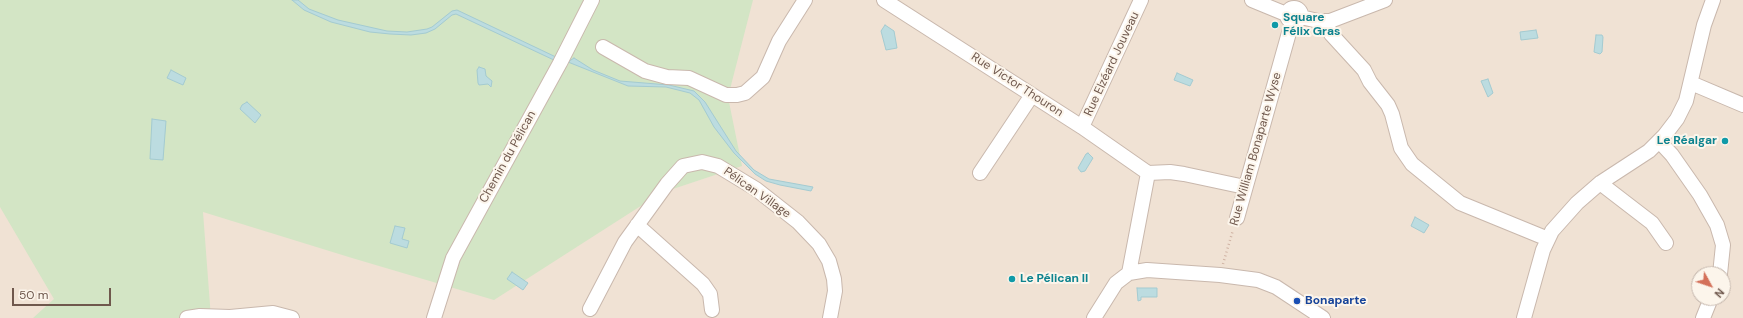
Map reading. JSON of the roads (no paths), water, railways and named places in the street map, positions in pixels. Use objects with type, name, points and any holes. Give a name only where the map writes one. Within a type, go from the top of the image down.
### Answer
[{"type":"street","name":"Chemin du Pélican","points":[[436,312],[453,258],[560,63],[592,0]]},
{"type":"street","points":[[603,47],[645,71],[667,77],[689,78],[726,95],[737,95],[745,93],[763,77],[779,41],[805,0]]},
{"type":"street","name":"Rue Victor Thouron","points":[[884,0],[1082,127],[1148,173]]},
{"type":"street","name":"Rue Elzéard Jouveau","points":[[1082,127],[1141,0]]},
{"type":"street","points":[[1252,0],[1325,21],[1341,18],[1386,0]]},
{"type":"street","points":[[1524,318],[1540,259],[1548,239],[1567,214],[1600,183],[1640,158],[1659,141],[1671,128],[1682,110],[1691,83],[1704,25],[1713,0]]},
{"type":"street","name":"Rue William Bonaparte Wyse","points":[[1237,218],[1293,12]]},
{"type":"street","points":[[1325,21],[1331,34],[1364,70],[1370,82],[1388,105],[1392,114],[1401,148],[1412,164],[1460,203],[1548,239]]},
{"type":"street","points":[[1691,83],[1743,105]]},
{"type":"street","points":[[980,173],[1032,95]]},
{"type":"street","points":[[1659,141],[1672,155],[1696,189],[1717,225],[1723,245],[1721,266]]},
{"type":"street","name":"Pélican Village","points":[[590,308],[625,242],[673,176],[683,166],[702,162],[718,166],[756,189],[787,212],[819,244],[830,261],[834,279],[835,291],[830,318]]},
{"type":"street","points":[[1129,272],[1148,173],[1170,172],[1184,174],[1245,187]]},
{"type":"street","points":[[1600,183],[1652,223],[1666,243]]},
{"type":"street","points":[[637,225],[703,284],[710,294],[712,310]]},
{"type":"street","points":[[1094,318],[1112,287],[1129,272],[1147,270],[1246,277],[1267,283],[1323,318]]},
{"type":"street","points":[[1703,318],[1708,306]]},
{"type":"street","points":[[436,312],[446,318]]},
{"type":"street","points":[[187,318],[200,316],[230,317],[273,313],[292,318]]},
{"type":"water","points":[[292,0],[298,0],[309,9],[338,20],[387,31],[407,32],[427,29],[432,27],[452,11],[457,10],[558,58],[556,61],[456,14],[452,15],[435,29],[426,33],[411,35],[390,34],[370,32],[331,22],[304,10]]},
{"type":"water","points":[[885,25],[894,31],[897,48],[886,50],[881,31]]},
{"type":"water","points":[[1536,30],[1538,38],[1521,40],[1520,32]]},
{"type":"water","points":[[1596,35],[1602,35],[1603,37],[1602,52],[1600,54],[1594,52]]},
{"type":"water","points":[[574,58],[593,70],[620,81],[669,85],[694,91],[705,102],[736,151],[754,170],[769,179],[813,187],[811,191],[766,181],[755,174],[734,153],[714,127],[699,100],[690,93],[666,87],[628,86],[568,62]]},
{"type":"water","points":[[479,67],[485,69],[486,76],[492,81],[491,87],[488,84],[479,85],[477,70]]},
{"type":"water","points":[[171,70],[186,78],[183,85],[167,78]]},
{"type":"water","points":[[1177,73],[1193,80],[1190,86],[1174,80]]},
{"type":"water","points":[[1488,79],[1493,93],[1488,97],[1481,81]]},
{"type":"water","points":[[247,102],[261,115],[255,123],[240,109],[242,105]]},
{"type":"water","points":[[152,119],[166,121],[163,160],[150,159]]},
{"type":"water","points":[[1088,153],[1093,158],[1085,171],[1081,172],[1078,168]]},
{"type":"water","points":[[1415,217],[1429,225],[1424,233],[1411,226]]},
{"type":"water","points":[[395,226],[405,228],[402,239],[409,241],[407,248],[390,243]]},
{"type":"water","points":[[512,272],[528,283],[523,290],[507,279]]},
{"type":"water","points":[[1137,288],[1157,288],[1157,297],[1141,297],[1141,300],[1138,301]]},
{"type":"place","name":"Square Félix Gras","points":[[1275,25]]},
{"type":"place","name":"Le Réalgar","points":[[1725,141]]},
{"type":"place","name":"Le Pélican II","points":[[1012,279]]},
{"type":"place","name":"Bonaparte","points":[[1297,301]]}]
